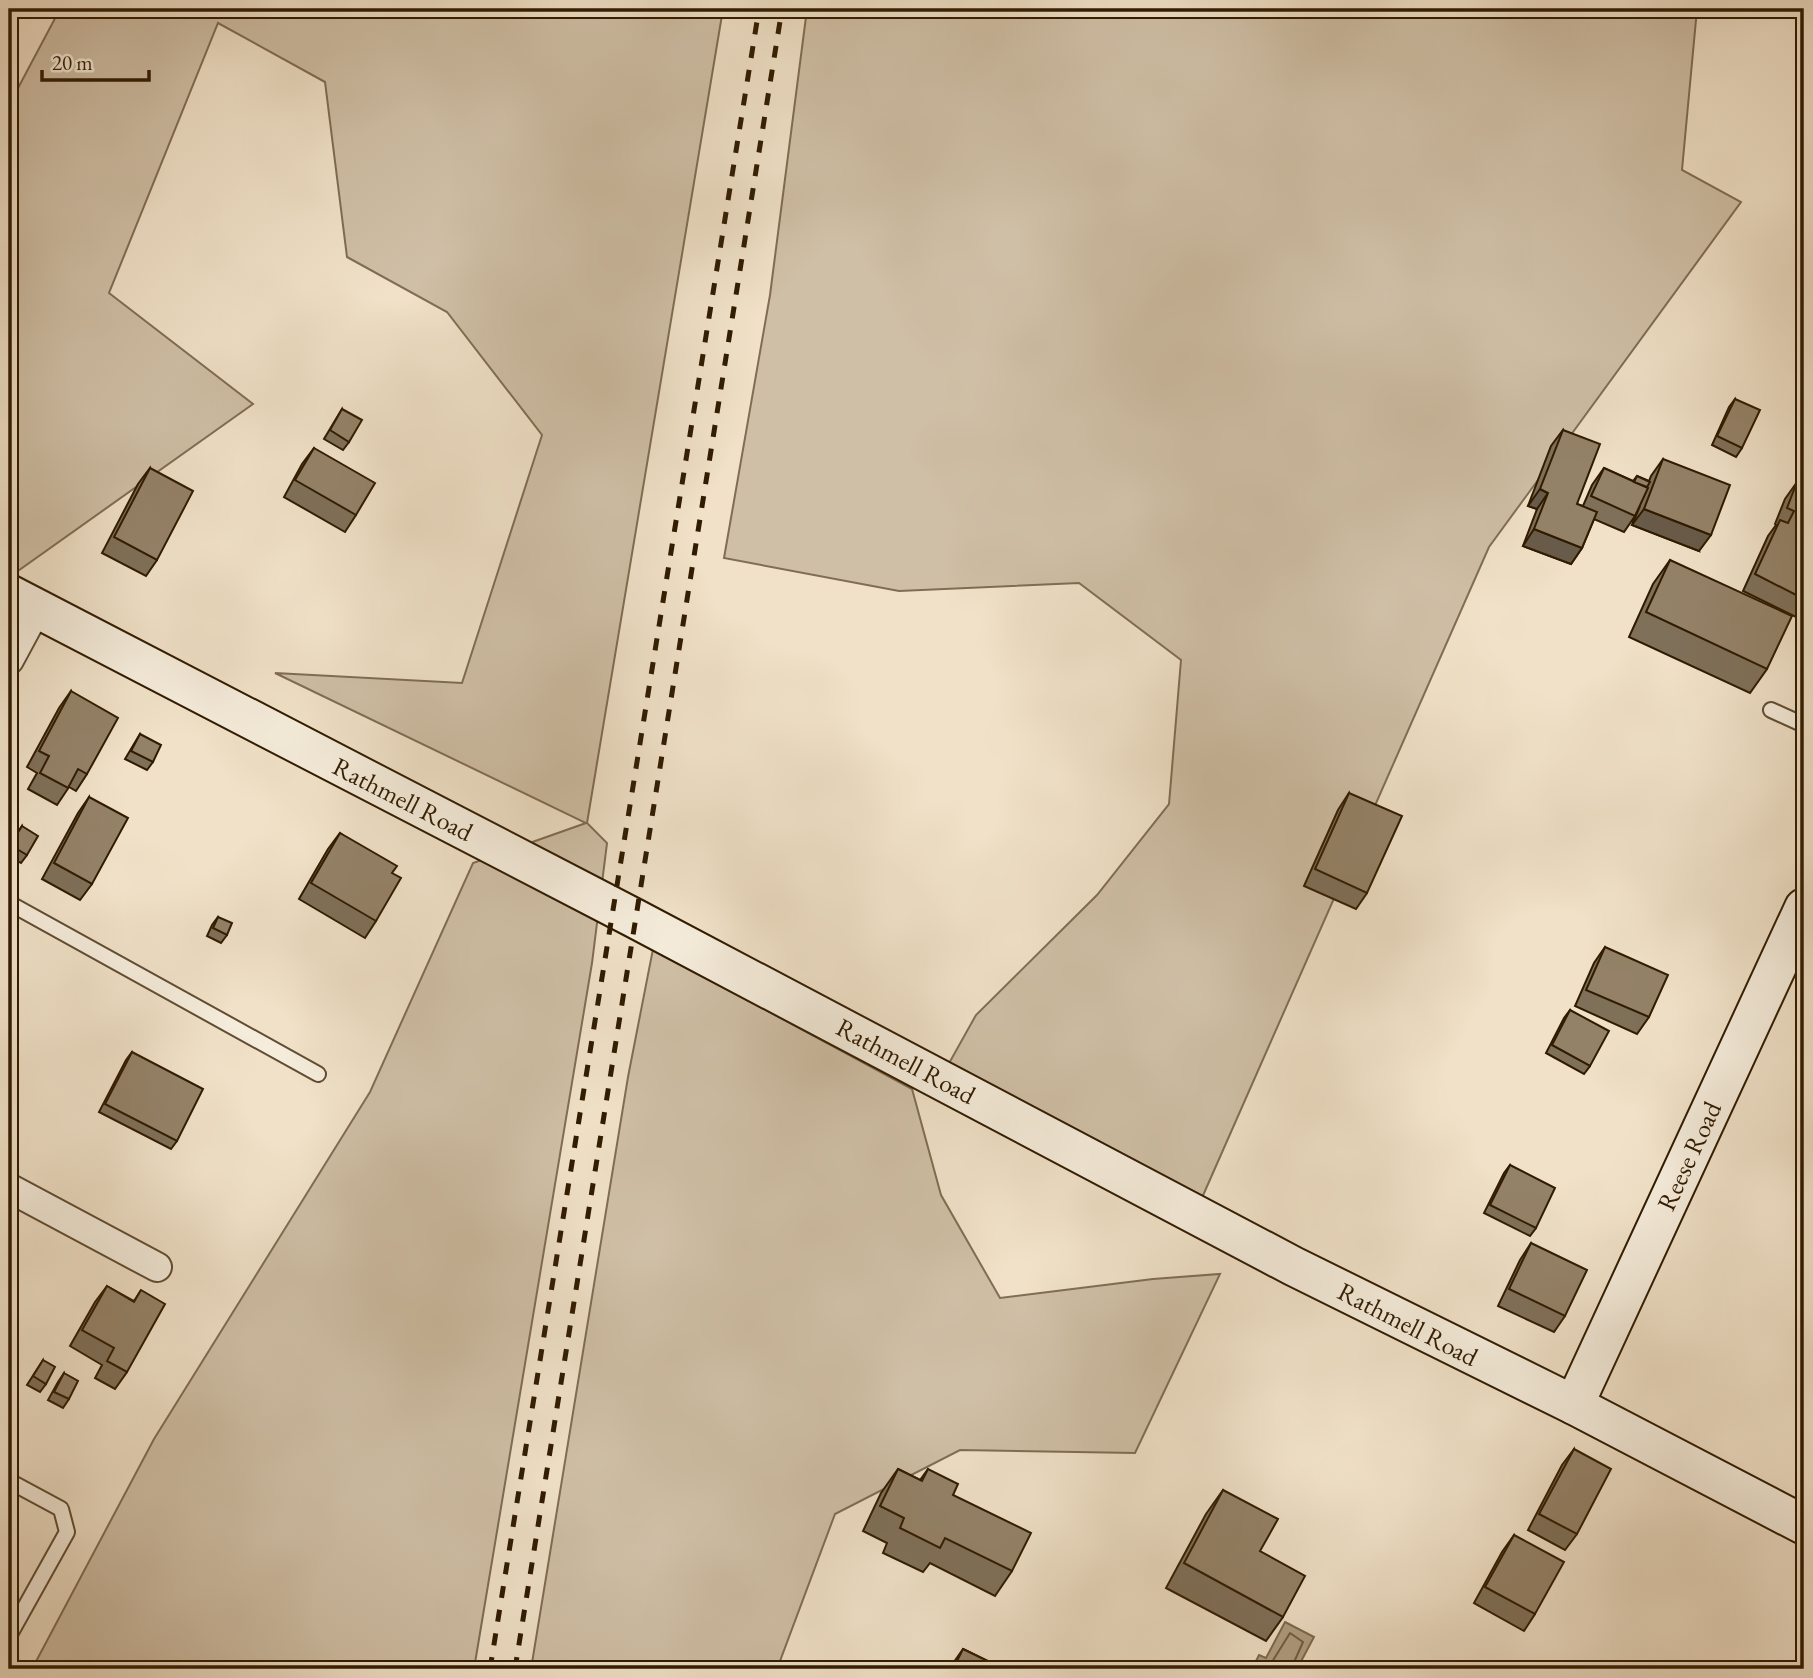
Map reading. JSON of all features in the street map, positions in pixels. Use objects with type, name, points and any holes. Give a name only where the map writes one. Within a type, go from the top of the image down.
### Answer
[{"type":"street","points":[[9,660],[22,602]]},
{"type":"street","name":"Rathmell Road","points":[[22,602],[643,923],[1293,1266],[1574,1405],[1804,1525]]},
{"type":"street","name":"Reese Road","points":[[1574,1405],[1804,908]]},
{"type":"street","points":[[9,1188],[158,1267]]},
{"type":"lane","points":[[1771,710],[1804,726]]},
{"type":"lane","points":[[9,903],[318,1074]]},
{"type":"lane","points":[[9,1481],[61,1509],[66,1532],[9,1636]]},
{"type":"shaded area","points":[[60,9],[723,9],[587,823],[607,843],[592,963],[474,1669],[32,1669],[154,1439],[370,1092],[473,863],[586,823],[275,673],[462,683],[542,435],[447,312],[347,257],[325,82],[218,23],[109,293],[253,404],[15,573],[9,569],[9,105]]},
{"type":"shaded area","points":[[807,9],[1697,9],[1682,170],[1741,202],[1489,547],[1201,1200],[948,1065],[976,1015],[1097,895],[1169,804],[1181,660],[1079,583],[899,591],[724,558],[770,295]]},
{"type":"shaded area","points":[[653,949],[912,1089],[941,1195],[1000,1298],[1153,1279],[1220,1274],[1135,1453],[960,1450],[835,1514],[777,1669],[531,1669],[628,1077]]},
{"type":"water","points":[[1285,1622],[1314,1637],[1297,1669],[1252,1669],[1259,1655],[1266,1658]]},
{"type":"building","points":[[1735,399],[1760,410],[1742,448],[1717,436]]},
{"type":"building","points":[[342,409],[362,420],[349,442],[330,430]]},
{"type":"building","points":[[1563,430],[1600,444],[1577,504],[1597,512],[1582,548],[1534,529],[1548,493],[1540,489]]},
{"type":"building","points":[[314,448],[375,483],[356,515],[295,480]]},
{"type":"building","points":[[1663,459],[1730,485],[1711,535],[1644,509]]},
{"type":"building","points":[[150,468],[193,491],[157,560],[114,537]]},
{"type":"building","points":[[1604,468],[1648,488],[1635,516],[1591,496]]},
{"type":"building","points":[[1637,476],[1650,482],[1647,487],[1634,482]]},
{"type":"building","points":[[1797,482],[1804,486],[1804,599],[1755,574],[1780,520],[1788,523],[1794,511],[1787,508]]},
{"type":"building","points":[[1670,560],[1792,616],[1767,669],[1646,612]]},
{"type":"building","points":[[71,691],[118,718],[87,774],[78,769],[68,788],[40,773],[49,756],[39,751]]},
{"type":"building","points":[[140,734],[161,745],[153,762],[131,751]]},
{"type":"building","points":[[1349,793],[1402,816],[1367,893],[1315,869]]},
{"type":"building","points":[[89,797],[128,818],[92,884],[54,863]]},
{"type":"building","points":[[22,826],[38,836],[27,855],[10,845]]},
{"type":"building","points":[[340,833],[397,866],[392,873],[401,878],[376,921],[311,883]]},
{"type":"building","points":[[218,917],[232,923],[227,935],[213,928]]},
{"type":"building","points":[[1605,947],[1668,975],[1649,1017],[1586,990]]},
{"type":"building","points":[[1570,1010],[1609,1031],[1590,1066],[1552,1045]]},
{"type":"building","points":[[132,1052],[203,1089],[177,1141],[105,1104]]},
{"type":"building","points":[[1510,1165],[1555,1188],[1536,1228],[1490,1205]]},
{"type":"building","points":[[1531,1243],[1587,1270],[1565,1316],[1509,1289]]},
{"type":"building","points":[[107,1286],[134,1302],[141,1290],[165,1304],[127,1372],[107,1361],[114,1348],[82,1330]]},
{"type":"building","points":[[43,1360],[55,1367],[46,1384],[33,1376]]},
{"type":"building","points":[[64,1373],[78,1381],[69,1399],[54,1392]]},
{"type":"building","points":[[1574,1449],[1611,1469],[1577,1534],[1539,1514]]},
{"type":"building","points":[[898,1469],[922,1481],[928,1469],[958,1484],[953,1495],[1031,1533],[1012,1571],[945,1538],[940,1548],[900,1528],[904,1518],[880,1506]]},
{"type":"building","points":[[1223,1490],[1278,1519],[1260,1551],[1305,1576],[1283,1617],[1184,1563]]},
{"type":"building","points":[[1514,1535],[1564,1562],[1535,1614],[1485,1587]]},
{"type":"building","points":[[963,1649],[1004,1669],[953,1669]]},
{"type":"railway","points":[[490,1669],[759,9]]},
{"type":"railway","points":[[515,1669],[782,9]]}]
